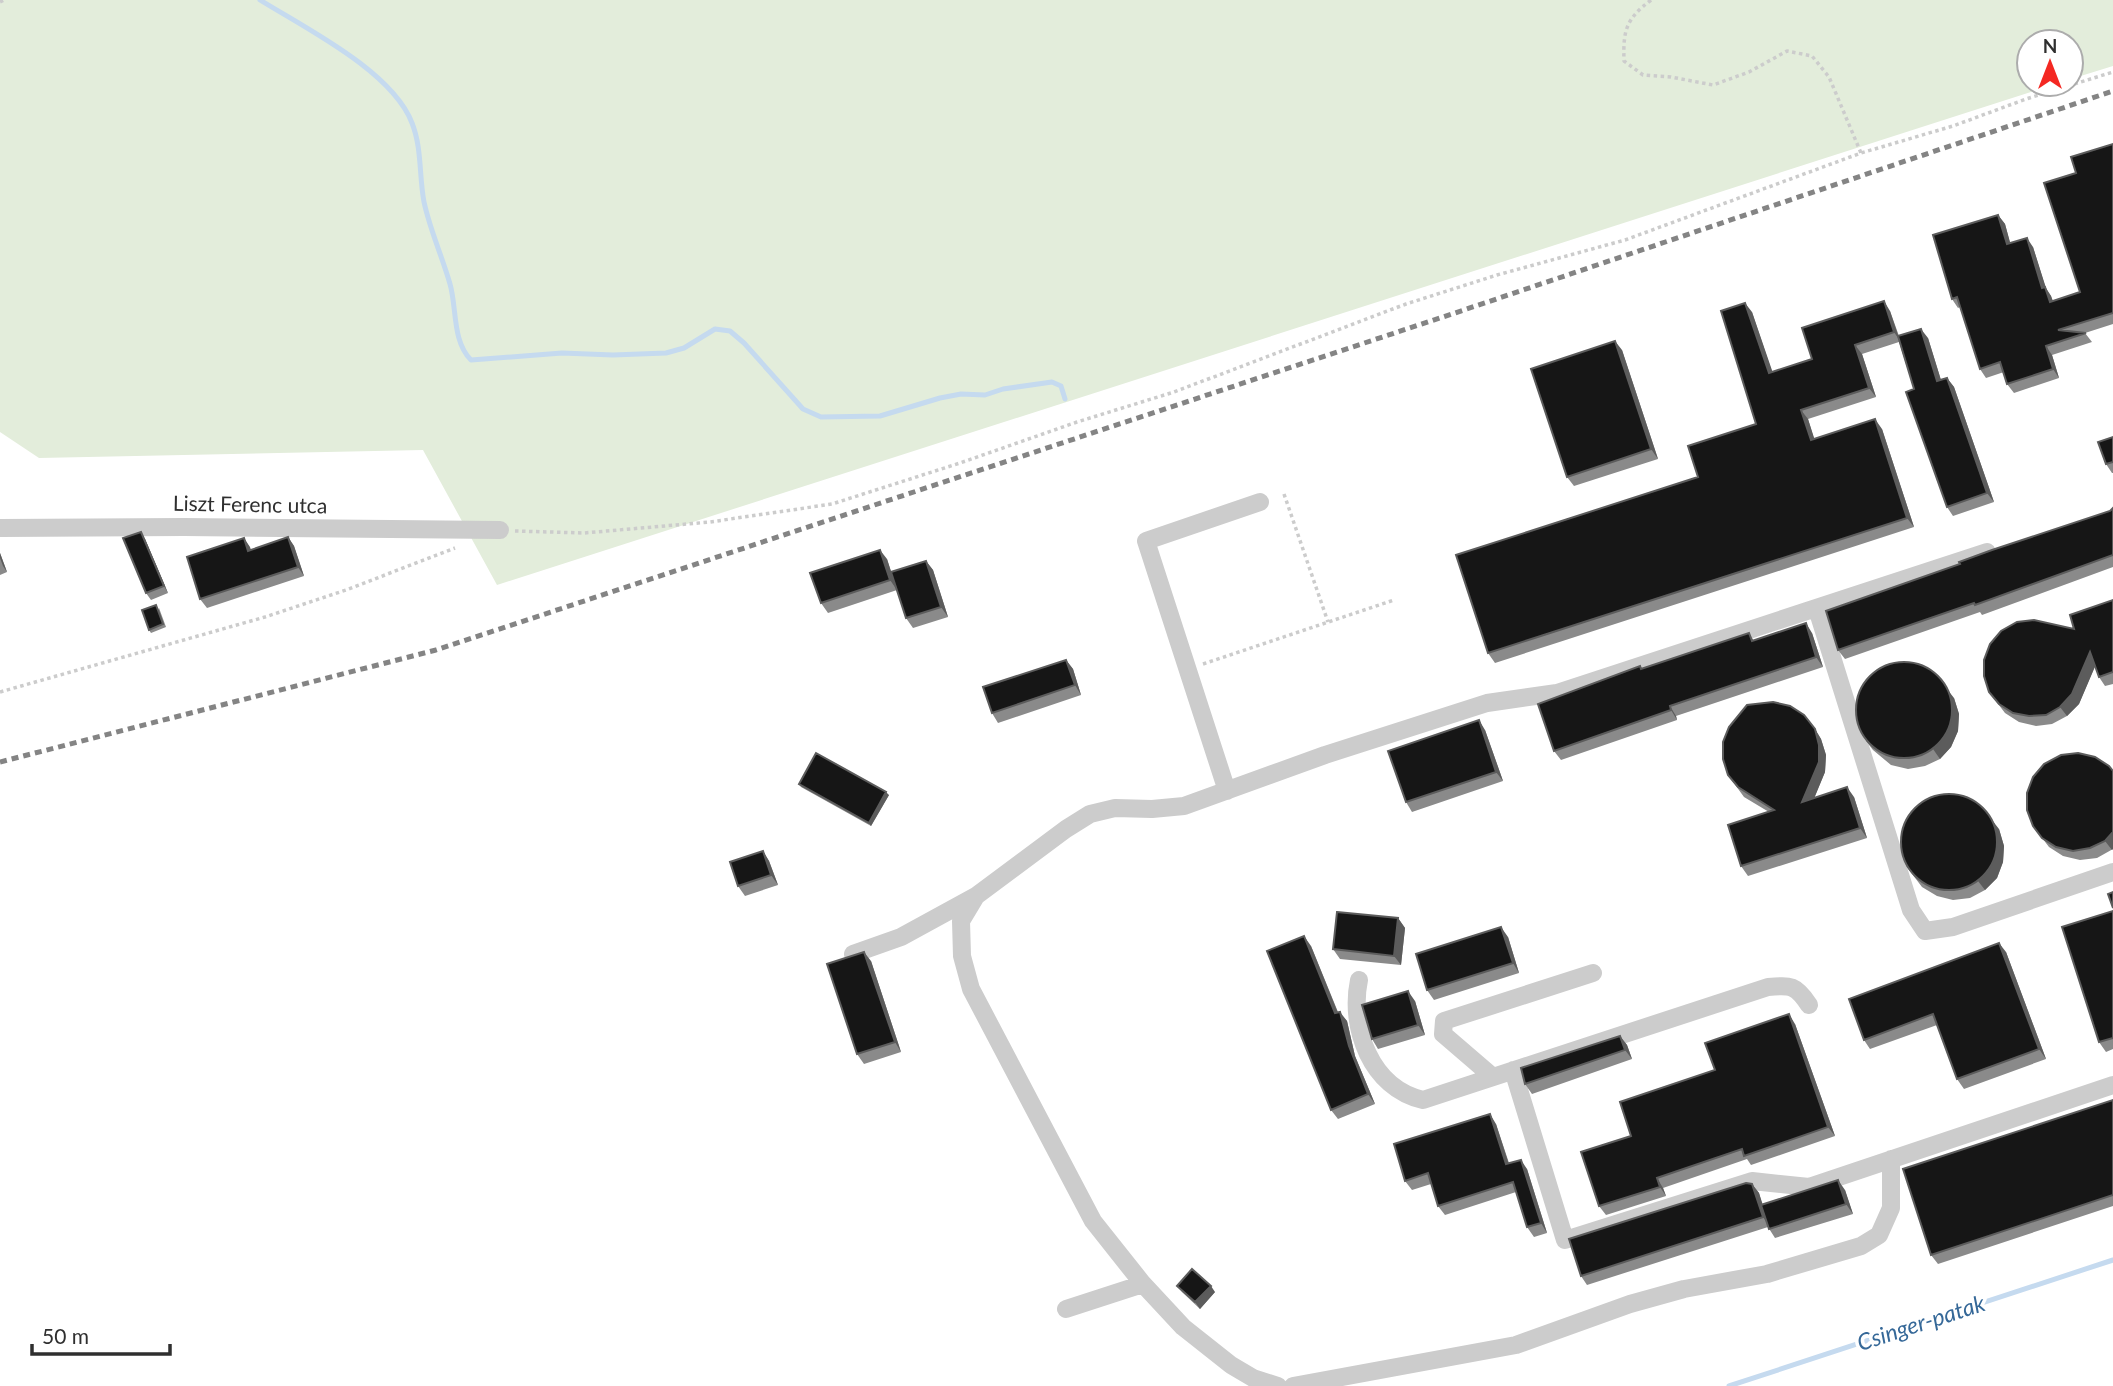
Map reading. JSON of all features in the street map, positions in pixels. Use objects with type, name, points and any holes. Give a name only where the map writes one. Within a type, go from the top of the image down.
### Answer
[{"type":"street","points":[[1227,791],[1146,541],[1260,502]]},
{"type":"street","name":"Liszt Ferenc utca","points":[[0,528],[500,530]]},
{"type":"street","points":[[853,954],[901,937],[976,896],[1090,814],[1115,808],[1184,807],[1325,755],[1487,703],[1556,693],[2010,545]]},
{"type":"street","points":[[1817,609],[1911,910],[1925,931],[1953,927],[2113,872]]},
{"type":"street","points":[[976,896],[961,921],[962,956],[971,989],[1093,1221],[1143,1284],[1184,1327],[1231,1365],[1253,1378],[1278,1386]]},
{"type":"street","points":[[1493,1077],[1443,1034],[1444,1021],[1592,973]]},
{"type":"street","points":[[1359,980],[1356,993],[1357,1022],[1365,1047],[1377,1069],[1392,1087],[1408,1096],[1423,1100],[1768,987],[1786,986],[1799,990],[1809,1005]]},
{"type":"street","points":[[1513,1070],[1565,1240],[1752,1181],[1809,1187],[2113,1085]]},
{"type":"street","points":[[1293,1386],[1516,1345],[1630,1304],[1684,1289],[1767,1274],[1861,1246],[1879,1235],[1891,1208],[1891,1159]]},
{"type":"street","points":[[1066,1309],[1143,1284]]},
{"type":"path","points":[[1651,0],[1637,11],[1623,35],[1623,61],[1643,75],[1713,85],[1749,72],[1787,51],[1812,56],[1829,77],[1861,153]]},
{"type":"path","points":[[500,530],[584,533],[710,522],[832,504],[1174,392],[1406,304],[1497,275],[1625,240],[1861,153],[1953,126],[2026,99],[2113,72]]},
{"type":"path","points":[[1284,494],[1328,622]]},
{"type":"path","points":[[0,692],[265,617],[345,590],[461,545]]},
{"type":"path","points":[[1188,670],[1394,600]]},
{"type":"green space","points":[[0,0],[2113,0],[2113,66],[2085,75],[2085,28],[2015,28],[2015,97],[497,585],[423,450],[39,458],[0,432]]},
{"type":"building","points":[[2113,144],[2113,313],[2058,330],[2086,333],[2046,346],[2053,369],[2007,384],[2000,362],[1980,369],[1957,297],[1952,299],[1933,235],[1998,215],[2007,244],[2027,238],[2042,288],[2045,287],[2050,302],[2080,292],[2044,183],[2076,173],[2071,157]]},
{"type":"building","points":[[1884,301],[1894,332],[1855,345],[1869,388],[1801,410],[1811,440],[1875,419],[1907,518],[1488,653],[1456,555],[1698,477],[1688,446],[1756,424],[1721,311],[1745,303],[1769,373],[1812,359],[1802,328]]},
{"type":"building","points":[[1921,329],[1937,381],[1947,378],[1987,493],[1947,507],[1906,392],[1914,389],[1898,336]]},
{"type":"building","points":[[1615,341],[1651,449],[1567,477],[1531,369]]},
{"type":"building","points":[[2113,437],[2113,462],[2106,464],[2098,442]]},
{"type":"building","points":[[2113,508],[2113,555],[1975,605],[1974,603],[1838,650],[1826,611]]},
{"type":"building","points":[[141,532],[164,586],[146,593],[123,538]]},
{"type":"building","points":[[288,537],[298,567],[200,599],[187,557],[244,538],[248,551]]},
{"type":"building","points":[[880,550],[890,580],[821,603],[810,573]]},
{"type":"building","points":[[926,561],[941,607],[906,618],[891,572]]},
{"type":"building","points":[[2113,600],[2113,672],[2099,677],[2090,652],[2072,694],[2060,707],[2046,715],[2013,713],[1999,704],[1989,692],[1984,676],[1984,660],[1990,644],[2001,631],[2017,622],[2034,620],[2074,629],[2070,615]]},
{"type":"building","points":[[156,605],[163,624],[149,630],[142,610]]},
{"type":"building","points":[[1806,623],[1816,657],[1670,706],[1671,710],[1554,751],[1538,704],[1640,666],[1641,669],[1749,633],[1752,641]]},
{"type":"building","points":[[1066,660],[1075,685],[992,713],[983,687]]},
{"type":"building","points":[[1904,662],[1922,666],[1938,676],[1948,692],[1952,710],[1948,728],[1938,744],[1922,754],[1904,758],[1886,754],[1870,744],[1860,728],[1856,710],[1860,692],[1870,676],[1886,666]]},
{"type":"building","points":[[1773,702],[1790,706],[1804,715],[1815,729],[1819,762],[1802,802],[1847,787],[1860,828],[1741,866],[1728,825],[1774,810],[1738,787],[1728,775],[1723,759],[1723,742],[1729,727],[1747,705]]},
{"type":"building","points":[[1479,720],[1496,772],[1406,802],[1388,751]]},
{"type":"building","points":[[816,753],[886,792],[869,823],[799,784]]},
{"type":"building","points":[[2078,753],[2095,757],[2113,771],[2113,832],[2105,841],[2090,848],[2073,851],[2056,847],[2042,838],[2033,826],[2027,810],[2027,793],[2033,777],[2044,764],[2061,755]]},
{"type":"building","points":[[1949,794],[1967,797],[1983,808],[1994,824],[1997,842],[1994,860],[1983,876],[1967,887],[1949,890],[1931,887],[1915,876],[1904,860],[1901,842],[1904,824],[1915,808],[1931,797]]},
{"type":"building","points":[[763,851],[771,875],[738,886],[730,862]]},
{"type":"building","points":[[2113,892],[2113,908],[2108,894]]},
{"type":"building","points":[[2113,911],[2113,1038],[2099,1042],[2062,927]]},
{"type":"building","points":[[1337,912],[1398,918],[1394,956],[1333,949]]},
{"type":"building","points":[[1501,927],[1513,963],[1427,990],[1416,954]]},
{"type":"building","points":[[1304,936],[1335,1013],[1340,1012],[1349,1046],[1368,1094],[1331,1110],[1267,951]]},
{"type":"building","points":[[1999,943],[2039,1049],[1957,1079],[1933,1014],[1864,1040],[1849,999]]},
{"type":"building","points":[[864,952],[895,1042],[857,1054],[827,964]]},
{"type":"building","points":[[1408,991],[1418,1025],[1372,1039],[1362,1005]]},
{"type":"building","points":[[1789,1014],[1828,1127],[1744,1156],[1742,1149],[1657,1178],[1660,1187],[1599,1206],[1581,1152],[1631,1136],[1620,1102],[1715,1070],[1705,1043]]},
{"type":"building","points":[[1620,1036],[1625,1050],[1525,1084],[1521,1068]]},
{"type":"building","points":[[2113,1100],[2113,1195],[1931,1255],[1903,1169]]},
{"type":"building","points":[[1490,1114],[1506,1164],[1521,1160],[1541,1223],[1527,1227],[1513,1182],[1438,1206],[1428,1173],[1405,1181],[1394,1144]]},
{"type":"building","points":[[1838,1180],[1846,1204],[1769,1229],[1761,1205]]},
{"type":"building","points":[[1746,1183],[1752,1184],[1763,1217],[1581,1276],[1569,1239]]},
{"type":"building","points":[[1192,1269],[1211,1286],[1195,1302],[1177,1286]]},
{"type":"waterway","points":[[260,0],[345,52],[386,86],[402,104],[415,133],[424,202],[450,284],[458,334],[471,360],[562,353],[666,353],[684,348],[715,329],[730,331],[803,409],[821,417],[880,416],[940,398],[961,394],[985,395],[1003,389],[1052,382],[1061,386],[1065,399]]},
{"type":"waterway","name":"Csinger-patak","points":[[1729,1386],[2113,1260]]},
{"type":"railway","points":[[0,762],[436,650],[1440,318],[2113,91]]}]
